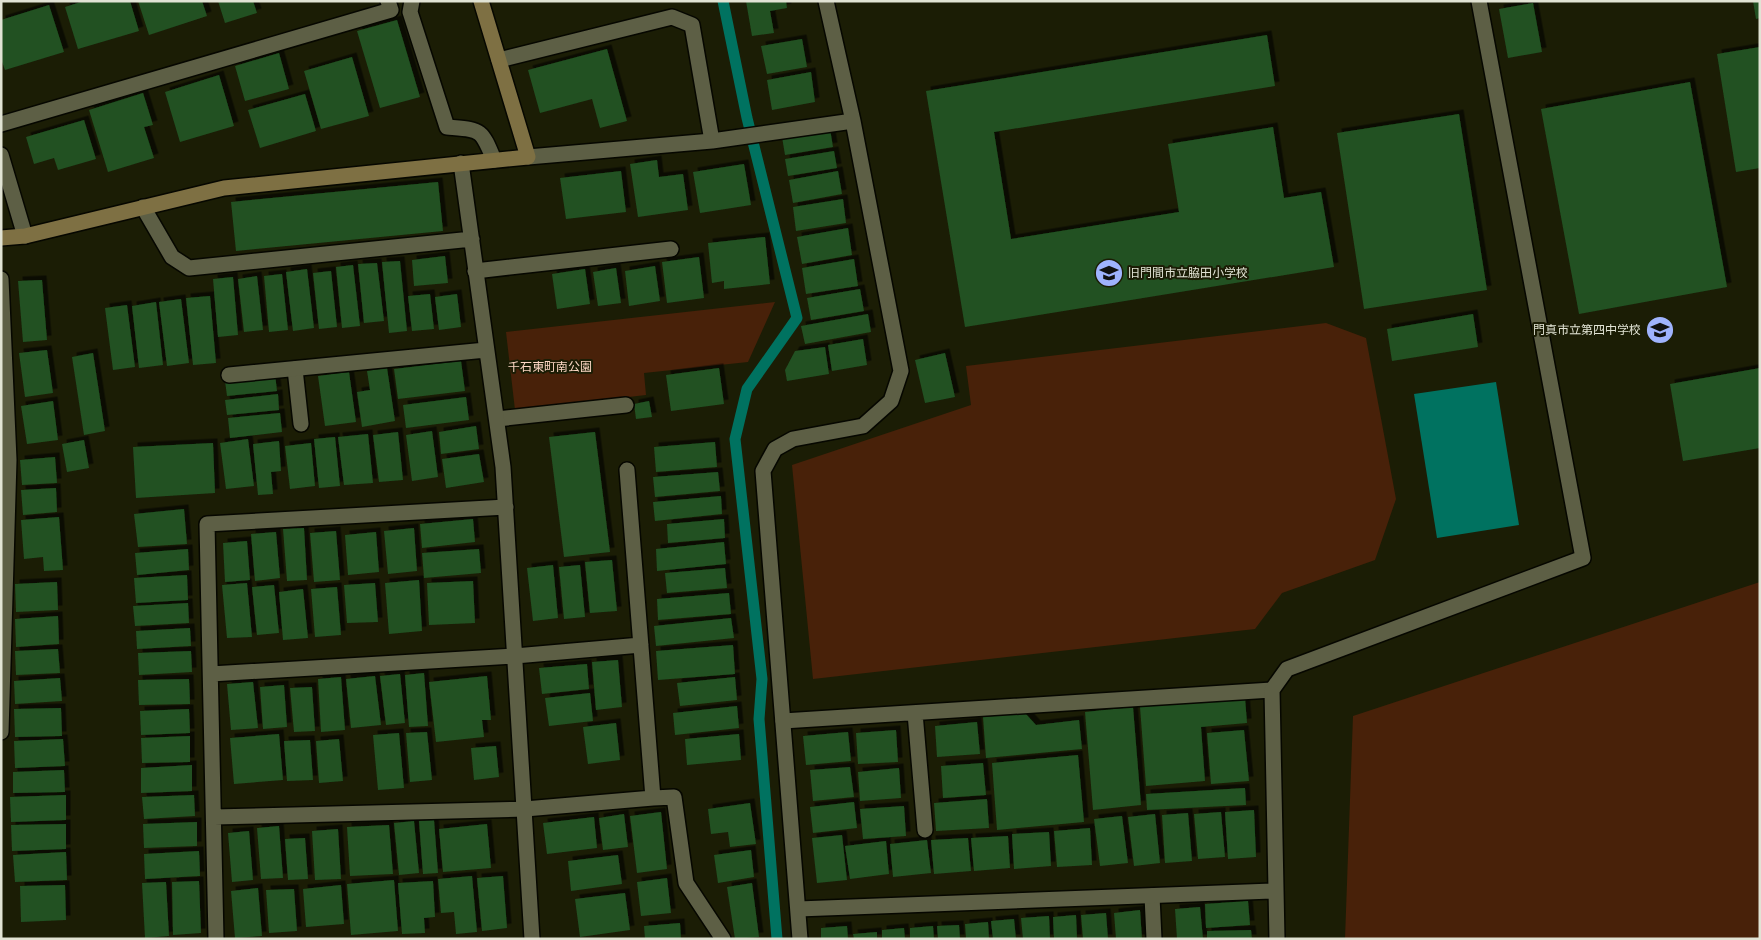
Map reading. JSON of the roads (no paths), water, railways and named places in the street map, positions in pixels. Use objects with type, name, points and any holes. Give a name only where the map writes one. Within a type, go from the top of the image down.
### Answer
[{"type":"street","points":[[1,124],[390,10],[388,1]]},
{"type":"street","points":[[412,1],[410,12],[447,126],[474,130],[484,137],[494,160]]},
{"type":"street","points":[[481,1],[528,157]]},
{"type":"street","points":[[800,939],[763,471],[775,449],[793,439],[863,426],[891,401],[901,371],[853,121],[826,1]]},
{"type":"street","points":[[1277,939],[1272,690],[1287,669],[1582,558],[1480,1]]},
{"type":"street","points":[[499,60],[672,17],[692,25],[712,141]]},
{"type":"street","points":[[1,238],[25,236],[224,188],[461,163],[712,141],[853,121]]},
{"type":"street","points":[[1,156],[25,236]]},
{"type":"street","points":[[461,163],[503,467],[532,939]]},
{"type":"street","points":[[143,207],[172,257],[189,268],[472,239]]},
{"type":"street","points":[[475,271],[671,249]]},
{"type":"street","points":[[1,279],[8,460],[1,732]]},
{"type":"street","points":[[229,375],[486,350]]},
{"type":"street","points":[[295,369],[301,424]]},
{"type":"street","points":[[497,419],[626,405]]},
{"type":"street","points":[[627,470],[653,798]]},
{"type":"street","points":[[216,939],[207,524],[506,507]]},
{"type":"street","points":[[211,674],[515,656],[641,645]]},
{"type":"street","points":[[783,721],[1272,690]]},
{"type":"street","points":[[915,713],[925,830]]},
{"type":"street","points":[[214,817],[524,809],[674,797],[686,883],[723,939]]},
{"type":"street","points":[[798,909],[1275,891]]},
{"type":"street","points":[[1152,896],[1154,939]]},
{"type":"water","points":[[1496,382],[1519,525],[1437,538],[1414,394]]},
{"type":"waterway","points":[[723,1],[747,118],[797,318],[747,389],[735,439],[762,679],[759,719],[777,939]]},
{"type":"place","name":"旧門間市立脇田小学校","points":[[1109,273]]},
{"type":"place","name":"門真市立第四中学校","points":[[1660,330]]},
{"type":"park label","name":"千石東町南公園","points":[[550,367]]}]
